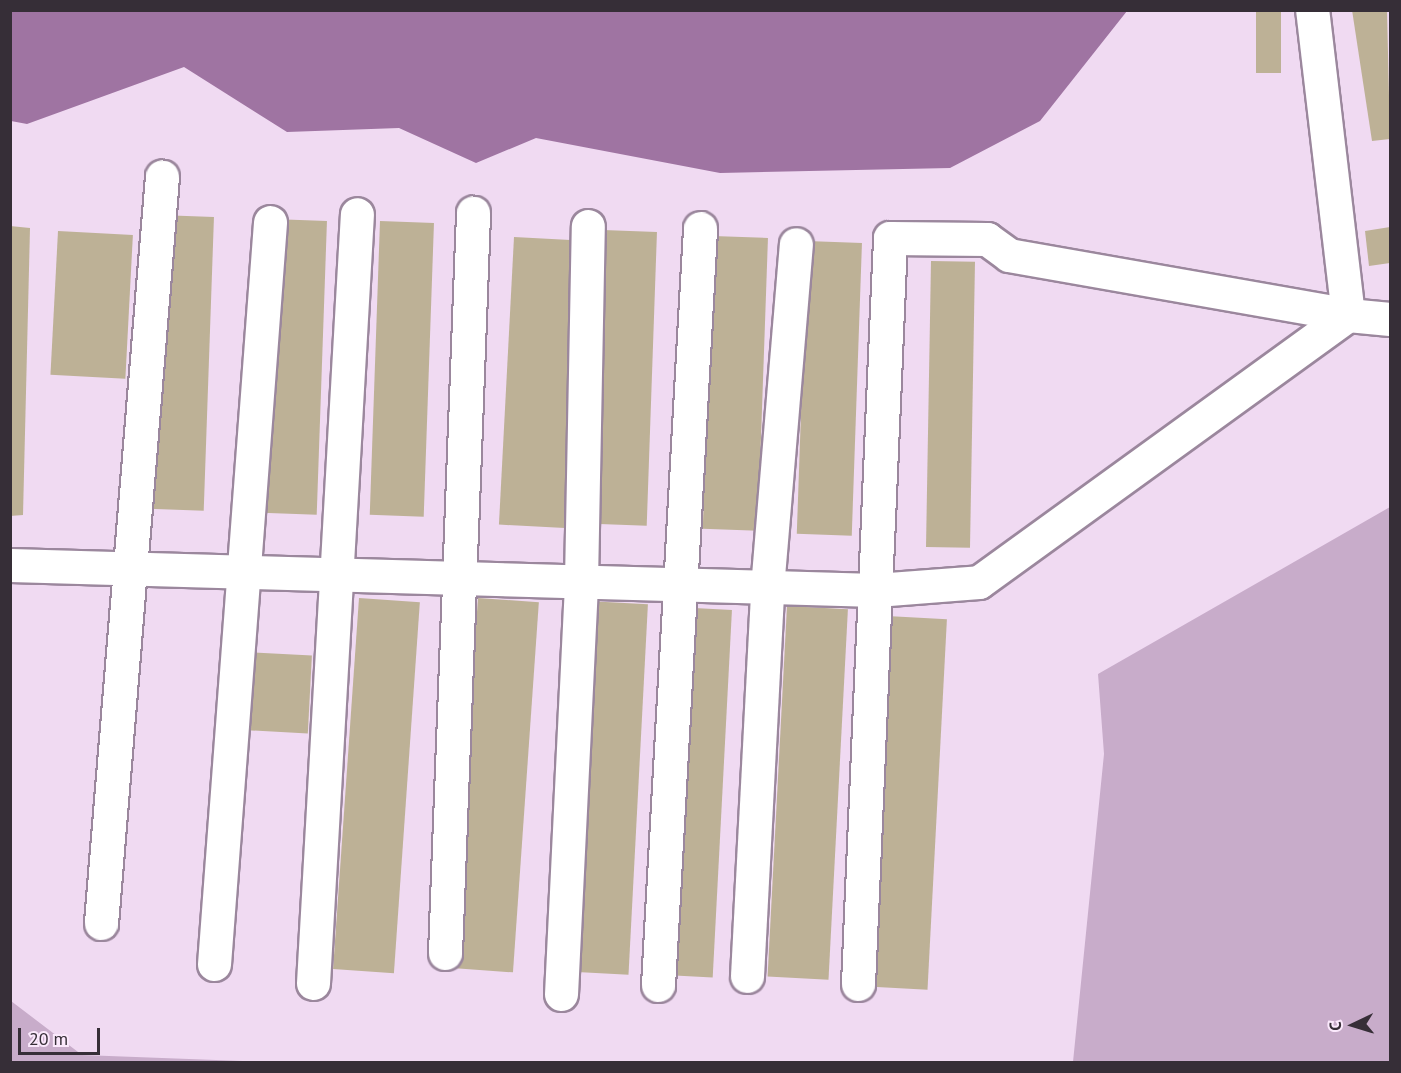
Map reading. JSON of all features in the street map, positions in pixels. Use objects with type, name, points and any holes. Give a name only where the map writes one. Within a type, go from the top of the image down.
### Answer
[{"type":"lane","points":[[1312,10],[1348,315]]},
{"type":"lane","points":[[101,923],[162,176]]},
{"type":"lane","points":[[445,953],[473,213]]},
{"type":"lane","points":[[314,983],[357,214]]},
{"type":"lane","points":[[214,964],[270,222]]},
{"type":"lane","points":[[561,994],[581,581],[588,226]]},
{"type":"lane","points":[[658,985],[700,228]]},
{"type":"lane","points":[[858,984],[890,238],[987,239],[1009,255],[1348,315],[1390,319]]},
{"type":"lane","points":[[747,976],[767,588],[796,244]]},
{"type":"lane","points":[[10,564],[242,572],[337,572],[767,588],[876,590],[979,582],[1348,315]]},
{"type":"shaded area","points":[[10,11],[1127,11],[1040,121],[950,168],[720,173],[536,138],[476,163],[399,128],[287,132],[184,67],[27,124],[11,121]]},
{"type":"shaded area","points":[[1390,507],[1390,1062],[1073,1062],[1104,754],[1098,674]]},
{"type":"shaded area","points":[[11,1001],[82,1055],[269,1062],[11,1062]]},
{"type":"building","points":[[1256,10],[1281,10],[1281,73],[1256,73]]},
{"type":"building","points":[[1352,10],[1387,10],[1390,139],[1372,141]]},
{"type":"building","points":[[159,215],[214,217],[204,511],[149,509]]},
{"type":"building","points":[[272,219],[327,221],[317,515],[262,513]]},
{"type":"building","points":[[380,221],[434,223],[424,517],[370,515]]},
{"type":"building","points":[[10,226],[30,228],[23,515],[10,516]]},
{"type":"building","points":[[1390,227],[1390,263],[1369,266],[1365,231]]},
{"type":"building","points":[[603,230],[657,232],[647,526],[593,524]]},
{"type":"building","points":[[58,231],[133,235],[125,379],[50,375]]},
{"type":"building","points":[[713,236],[768,238],[758,531],[703,529]]},
{"type":"building","points":[[514,237],[580,240],[565,528],[499,525]]},
{"type":"building","points":[[807,241],[862,243],[852,536],[797,534]]},
{"type":"building","points":[[931,261],[975,262],[970,548],[926,547]]},
{"type":"building","points":[[359,598],[420,602],[394,973],[333,969]]},
{"type":"building","points":[[478,598],[539,602],[513,972],[452,968]]},
{"type":"building","points":[[587,601],[648,604],[628,975],[568,971]]},
{"type":"building","points":[[787,606],[848,609],[828,980],[768,976]]},
{"type":"building","points":[[694,608],[732,610],[713,977],[675,975]]},
{"type":"building","points":[[887,616],[947,619],[928,990],[868,986]]},
{"type":"building","points":[[245,652],[312,656],[308,733],[241,730]]}]
